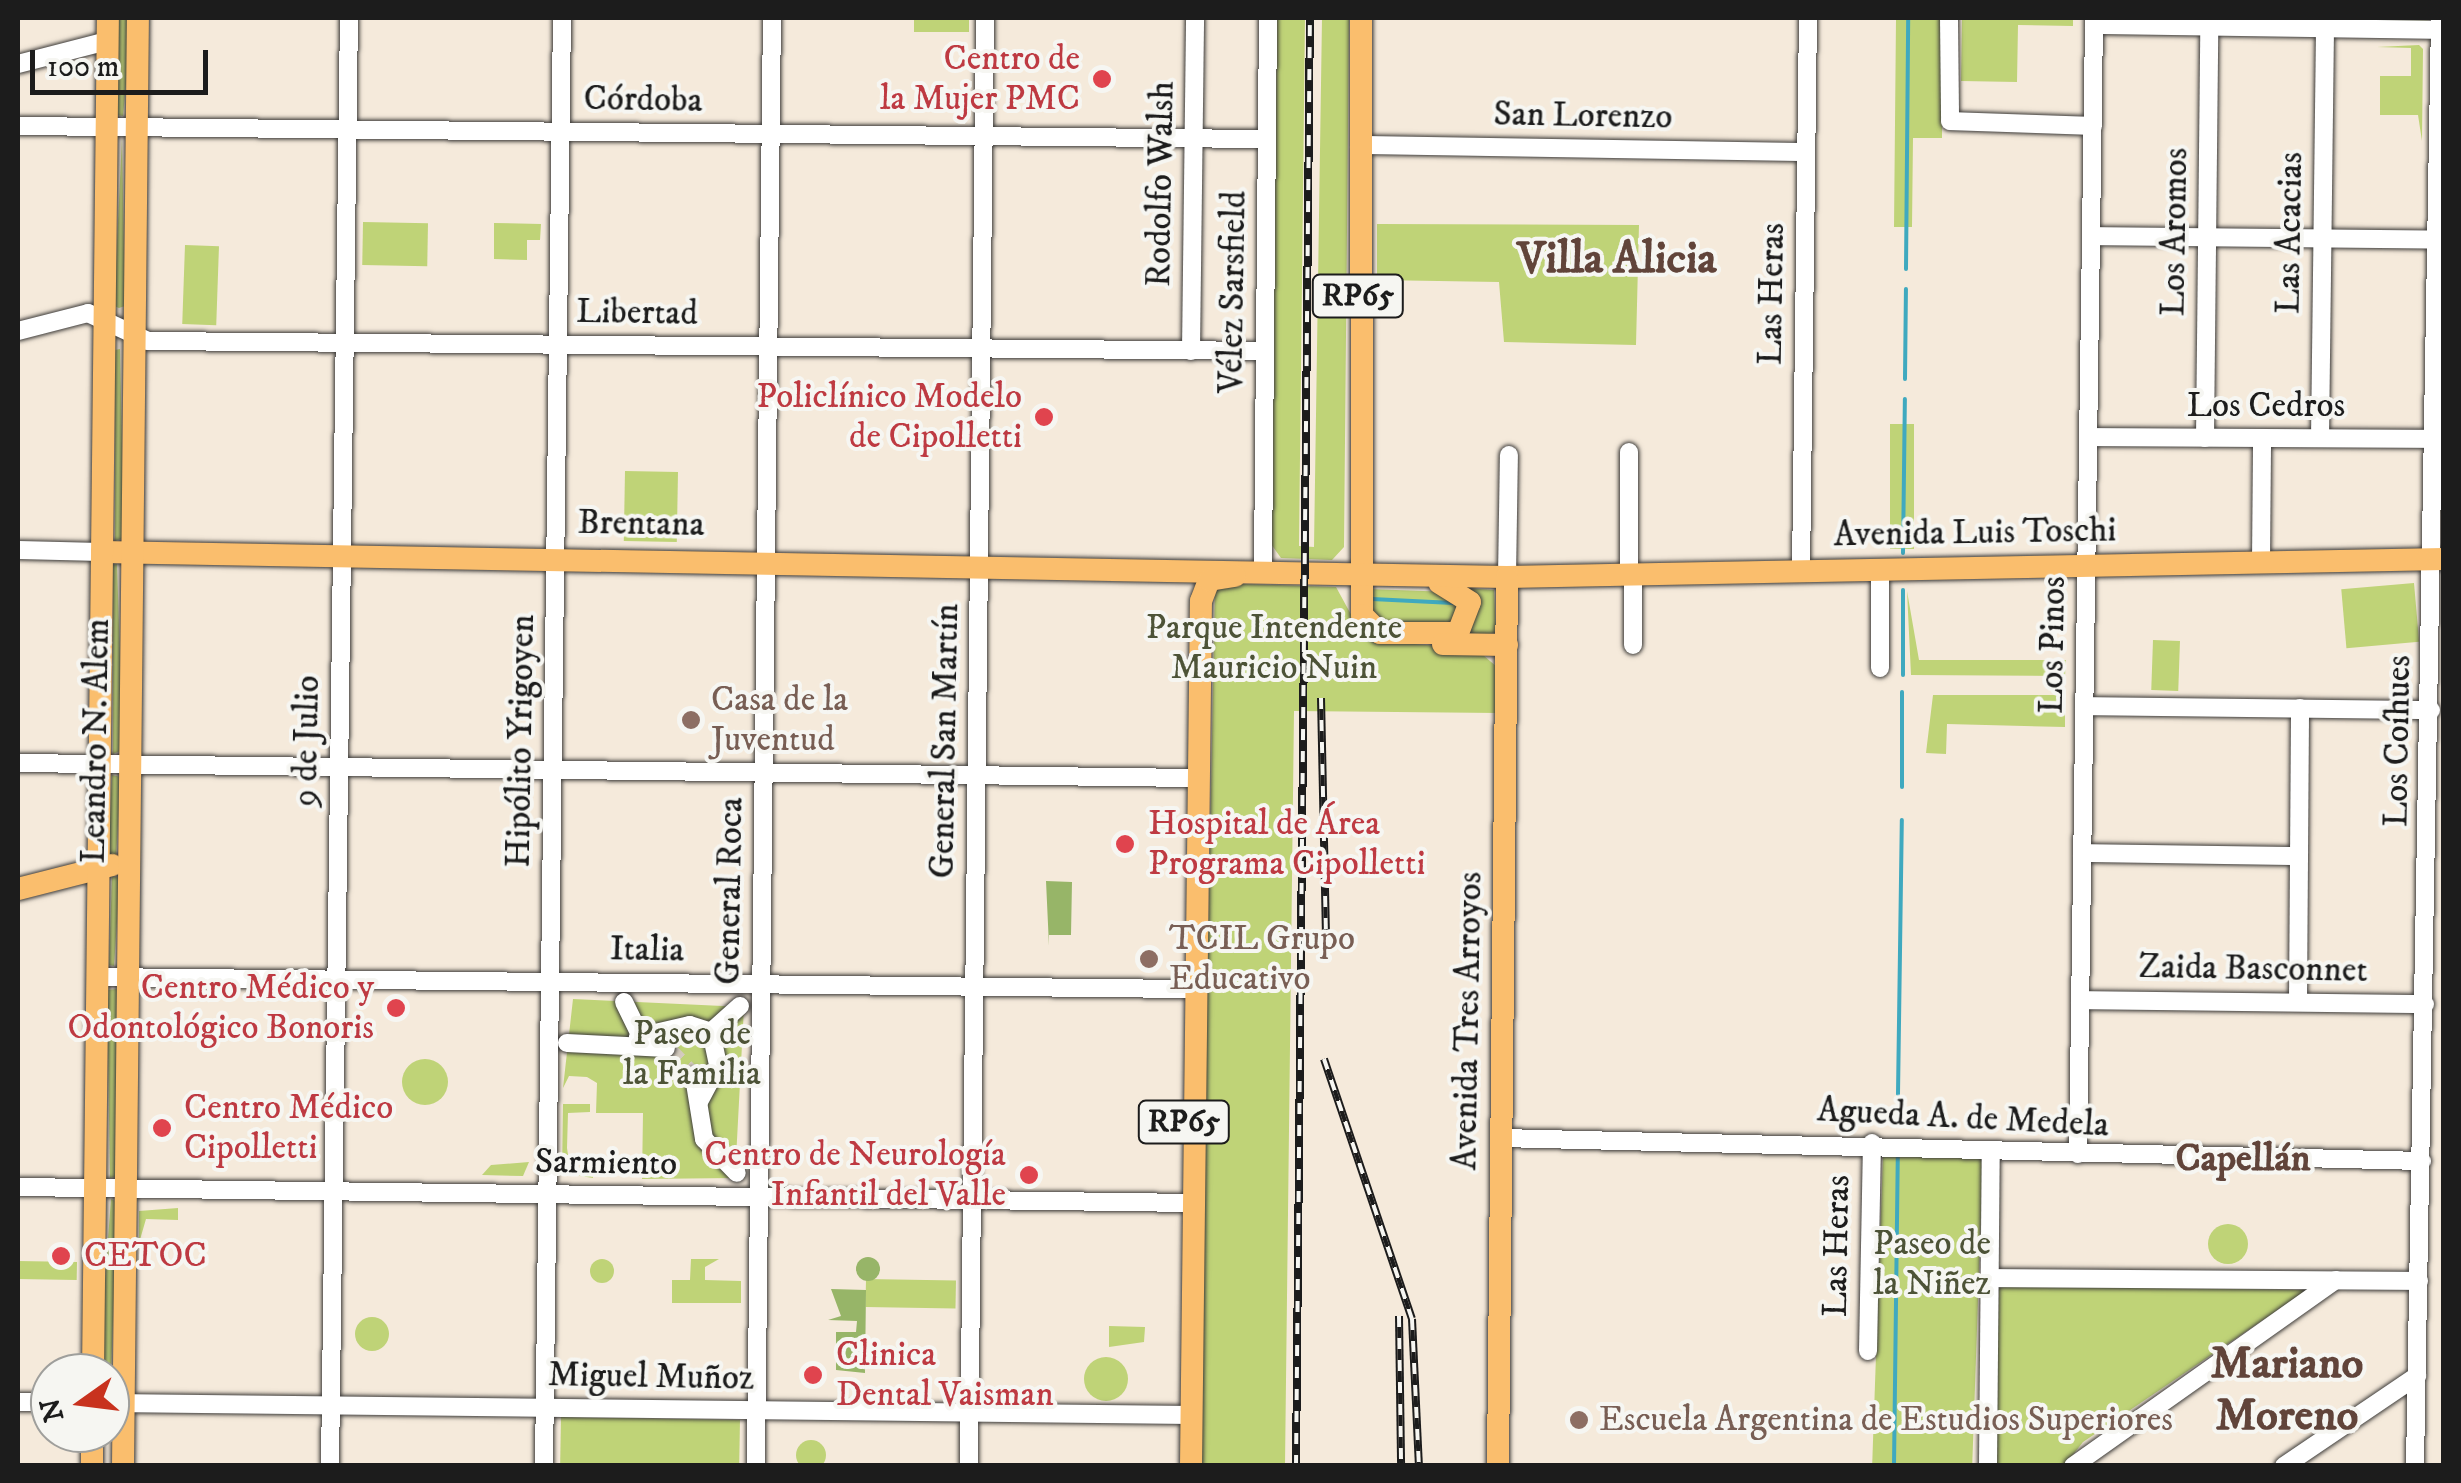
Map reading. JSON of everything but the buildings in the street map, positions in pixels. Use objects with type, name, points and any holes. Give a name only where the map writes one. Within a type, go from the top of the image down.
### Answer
[{"type":"main road","name":"Leandro N. Alem","points":[[119,1353],[126,1189],[138,18]]},
{"type":"main road","name":"RP65","points":[[1360,18],[1355,578],[1374,630],[1458,633],[1470,602],[1439,583]]},
{"type":"main road","name":"Leandro N. Alem","points":[[93,1353],[107,29]]},
{"type":"main road","name":"Brentana","points":[[102,552],[979,563],[1198,570],[1263,566]]},
{"type":"main road","name":"Avenida Luis Toschi","points":[[1263,566],[1355,578],[2439,559]]},
{"type":"main road","name":"RP65","points":[[1193,778],[1200,710],[1198,570]]},
{"type":"main road","name":"RP65","points":[[1191,1466],[1186,1415],[1198,570]]},
{"type":"main road","name":"Avenida Luis Toschi","points":[[1198,570],[1439,583],[1507,577]]},
{"type":"main road","name":"Avenida Tres Arroyos","points":[[1498,1466],[1507,577]]},
{"type":"main road","points":[[1355,578],[1350,616],[1374,640],[1506,645]]},
{"type":"main road","points":[[18,889],[130,860]]},
{"type":"main road","name":"RP65","points":[[1180,1466],[1186,1415]]},
{"type":"street","name":"9 de Julio","points":[[330,1466],[349,18]]},
{"type":"street","name":"Hipólito Yrigoyen","points":[[544,1466],[562,18]]},
{"type":"street","name":"General Roca","points":[[756,1466],[772,18]]},
{"type":"street","name":"General San Martín","points":[[969,1466],[985,18]]},
{"type":"street","name":"Rodolfo Walsh","points":[[1192,351],[1195,18]]},
{"type":"street","name":"Vélez Sarsfield","points":[[1263,566],[1268,18]]},
{"type":"street","name":"Las Heras","points":[[1801,572],[1808,18]]},
{"type":"street","points":[[1949,18],[1950,120],[2093,126]]},
{"type":"street","points":[[2094,21],[2325,28],[2440,24]]},
{"type":"street","name":"Los Pinos","points":[[2078,1154],[2094,21]]},
{"type":"street","name":"Los Coíhues","points":[[2415,1466],[2425,1004],[2436,856],[2431,710],[2439,559],[2440,24]]},
{"type":"street","name":"Los Aromos","points":[[2205,438],[2210,27]]},
{"type":"street","name":"Las Acacias","points":[[2320,438],[2325,28]]},
{"type":"street","points":[[18,64],[107,29]]},
{"type":"street","name":"Córdoba","points":[[18,126],[1267,139]]},
{"type":"street","name":"San Lorenzo","points":[[1359,145],[1806,152]]},
{"type":"street","points":[[2091,236],[2441,240]]},
{"type":"street","points":[[18,330],[86,313],[104,320]]},
{"type":"street","name":"Libertad","points":[[104,320],[135,338],[1265,352]]},
{"type":"street","name":"Los Cedros","points":[[2088,437],[2440,439]]},
{"type":"street","points":[[2262,438],[2262,562]]},
{"type":"street","points":[[1629,452],[1633,644]]},
{"type":"street","points":[[1507,577],[1509,454]]},
{"type":"street","name":"Brentana","points":[[18,550],[102,552]]},
{"type":"street","points":[[1880,570],[1880,668]]},
{"type":"street","points":[[2084,706],[2431,710]]},
{"type":"street","points":[[2298,1002],[2300,708]]},
{"type":"street","points":[[18,763],[1193,778]]},
{"type":"street","points":[[2082,853],[2299,856]]},
{"type":"street","name":"Italia","points":[[97,977],[1191,989]]},
{"type":"street","name":"Zaida Basconnet","points":[[2080,1000],[2425,1004]]},
{"type":"street","points":[[624,1002],[642,1040],[666,1048]]},
{"type":"street","points":[[710,1032],[740,1006]]},
{"type":"street","points":[[566,1043],[642,1040],[690,1025],[710,1032]]},
{"type":"street","points":[[699,1102],[718,1066],[710,1032]]},
{"type":"street","points":[[694,1077],[704,1138],[737,1174]]},
{"type":"street","name":"Agueda A. de Medela","points":[[1502,1138],[1872,1143],[1991,1152],[2422,1161]]},
{"type":"street","name":"Las Heras","points":[[1868,1351],[1872,1143]]},
{"type":"street","points":[[1988,1466],[1991,1152]]},
{"type":"street","name":"Sarmiento","points":[[18,1188],[1188,1203]]},
{"type":"street","points":[[1990,1278],[2419,1280]]},
{"type":"street","points":[[2073,1466],[2336,1280]]},
{"type":"street","points":[[2284,1466],[2417,1376]]},
{"type":"street","name":"Miguel Muñoz","points":[[130,1403],[1186,1415]]},
{"type":"green space","points":[[113,18],[132,18],[123,116],[117,115]]},
{"type":"green space","points":[[914,18],[969,18],[969,32],[914,32]]},
{"type":"green space","points":[[1277,18],[1305,18],[1299,546],[1314,547],[1322,18],[1349,18],[1344,547],[1332,560],[1281,558],[1271,544]]},
{"type":"green space","points":[[1896,18],[1943,18],[1942,138],[1913,138],[1912,227],[1894,227]]},
{"type":"green space","points":[[1962,18],[2073,18],[2073,26],[2018,25],[2017,82],[1961,81]]},
{"type":"green space","points":[[2104,18],[2431,18],[2426,22]]},
{"type":"green space","points":[[2419,45],[2423,49],[2422,141],[2418,115],[2380,115],[2380,76],[2411,76],[2411,48],[2377,47]]},
{"type":"green space","points":[[122,138],[125,306],[119,308],[114,306]]},
{"type":"green space","points":[[363,222],[428,223],[427,266],[362,265]]},
{"type":"green space","points":[[494,223],[541,224],[540,240],[527,240],[527,260],[494,259]]},
{"type":"green space","points":[[1377,224],[1639,225],[1636,345],[1504,342],[1499,282],[1377,280]]},
{"type":"green space","points":[[185,245],[219,246],[216,325],[182,324]]},
{"type":"green space","points":[[120,349],[124,538],[115,541],[115,350]]},
{"type":"green space","points":[[1890,424],[1914,424],[1914,549],[1890,549]]},
{"type":"green space","points":[[625,471],[678,472],[677,542],[624,541]]},
{"type":"green space","points":[[117,564],[123,750],[113,754],[113,565]]},
{"type":"green space","name":"Parque Intendente Mauricio Nuin","points":[[1215,583],[1336,587],[1365,640],[1476,649],[1497,667],[1498,713],[1294,711],[1285,1465],[1198,1466]]},
{"type":"green space","points":[[2414,583],[2419,642],[2346,648],[2341,589]]},
{"type":"green space","points":[[1466,588],[1494,590],[1496,633],[1460,638],[1476,613]]},
{"type":"green space","points":[[1368,589],[1451,592],[1463,622],[1374,625]]},
{"type":"green space","points":[[1907,591],[1919,660],[2066,660],[2065,676],[1911,675]]},
{"type":"green space","points":[[2153,640],[2180,641],[2178,691],[2151,690]]},
{"type":"green space","points":[[1933,695],[2065,695],[2065,727],[1947,724],[1946,754],[1926,753]]},
{"type":"green space","points":[[112,775],[121,777],[116,856],[108,854]]},
{"type":"green space","points":[[112,876],[120,878],[114,966],[109,965]]},
{"type":"green space","points":[[1046,881],[1072,882],[1071,935],[1049,935],[1049,946]]},
{"type":"green space","points":[[117,989],[115,1177],[110,1178],[107,990]]},
{"type":"green space","name":"Paseo de la Familia","points":[[573,999],[744,1007],[735,1178],[642,1179],[643,1113],[596,1113],[597,1083],[587,1077],[569,1076],[563,1088]]},
{"type":"green space","points":[[425,1059],[441,1066],[448,1082],[441,1098],[425,1105],[409,1098],[402,1082],[409,1066]]},
{"type":"green space","points":[[563,1104],[590,1104],[590,1112],[568,1113],[571,1174],[562,1173]]},
{"type":"green space","name":"Paseo de la Niñez","points":[[1883,1155],[1983,1158],[1972,1466],[1872,1466]]},
{"type":"green space","points":[[529,1162],[523,1176],[482,1175],[491,1165]]},
{"type":"green space","points":[[593,1170],[593,1178],[572,1175]]},
{"type":"green space","points":[[111,1199],[118,1202],[112,1353],[99,1353]]},
{"type":"green space","points":[[178,1208],[178,1220],[146,1219],[139,1243],[139,1211]]},
{"type":"green space","points":[[2228,1224],[2242,1230],[2248,1244],[2242,1258],[2228,1264],[2214,1258],[2208,1244],[2214,1230]]},
{"type":"green space","points":[[868,1257],[880,1269],[868,1281],[856,1269]]},
{"type":"green space","points":[[602,1259],[614,1271],[602,1283],[590,1271]]},
{"type":"green space","points":[[691,1259],[719,1259],[705,1267],[705,1280],[741,1281],[741,1303],[672,1303],[672,1280],[690,1280]]},
{"type":"green space","points":[[18,1261],[77,1262],[77,1280],[18,1279]]},
{"type":"green space","points":[[866,1279],[956,1281],[955,1309],[866,1307]]},
{"type":"green space","points":[[1999,1288],[2307,1290],[2083,1442],[2065,1465],[1995,1466]]},
{"type":"green space","points":[[831,1289],[866,1290],[865,1373],[836,1370],[836,1332],[856,1332],[857,1321],[828,1320],[841,1316]]},
{"type":"green space","points":[[372,1317],[384,1322],[389,1334],[384,1346],[372,1351],[360,1346],[355,1334],[360,1322]]},
{"type":"green space","points":[[1109,1326],[1145,1327],[1144,1342],[1109,1347]]},
{"type":"green space","points":[[1106,1357],[1121,1364],[1128,1379],[1121,1394],[1106,1401],[1091,1394],[1084,1379],[1091,1364]]},
{"type":"green space","points":[[561,1417],[740,1420],[739,1466],[560,1466]]},
{"type":"green space","points":[[811,1440],[821,1445],[826,1455],[821,1465],[811,1470],[801,1465],[796,1455],[801,1445]]},
{"type":"waterway","points":[[1906,269],[1908,18]]},
{"type":"waterway","points":[[1905,379],[1906,289]]},
{"type":"waterway","points":[[1903,553],[1905,399]]},
{"type":"waterway","points":[[1903,590],[1903,675]]},
{"type":"waterway","points":[[1372,599],[1453,603]]},
{"type":"waterway","points":[[1902,692],[1902,787]]},
{"type":"waterway","points":[[1898,1094],[1902,820]]},
{"type":"waterway","points":[[1894,1466],[1898,1155]]},
{"type":"tunnel","points":[[666,1048],[694,1077]]},
{"type":"railway","points":[[1296,1466],[1310,18]]},
{"type":"railway","points":[[1321,698],[1326,938]]},
{"type":"railway","points":[[1324,1059],[1412,1319],[1419,1466]]},
{"type":"railway","points":[[1399,1316],[1401,1466]]},
{"type":"place","name":"Centro de la Mujer PMC","points":[[1102,79]]},
{"type":"place","name":"Policlínico Modelo de Cipolletti","points":[[1044,417]]},
{"type":"place","name":"Casa de la Juventud","points":[[691,720]]},
{"type":"place","name":"Hospital de Área Programa Cipolletti","points":[[1125,844]]},
{"type":"place","name":"TCIL Grupo Educativo","points":[[1149,959]]},
{"type":"place","name":"Centro Médico y Odontológico Bonoris","points":[[396,1008]]},
{"type":"place","name":"Centro Médico Cipolletti","points":[[162,1128]]},
{"type":"place","name":"Centro de Neurología Infantil del Valle","points":[[1029,1175]]},
{"type":"place","name":"CETOC","points":[[61,1256]]},
{"type":"place","name":"Clinica Dental Vaisman","points":[[813,1375]]},
{"type":"place","name":"Escuela Argentina de Estudios Superiores","points":[[1579,1420]]},
{"type":"district","name":"Villa Alicia","points":[[1617,260]]},
{"type":"district","name":"Capellán","points":[[2243,1160]]},
{"type":"district","name":"Mariano Moreno","points":[[2287,1391]]}]
